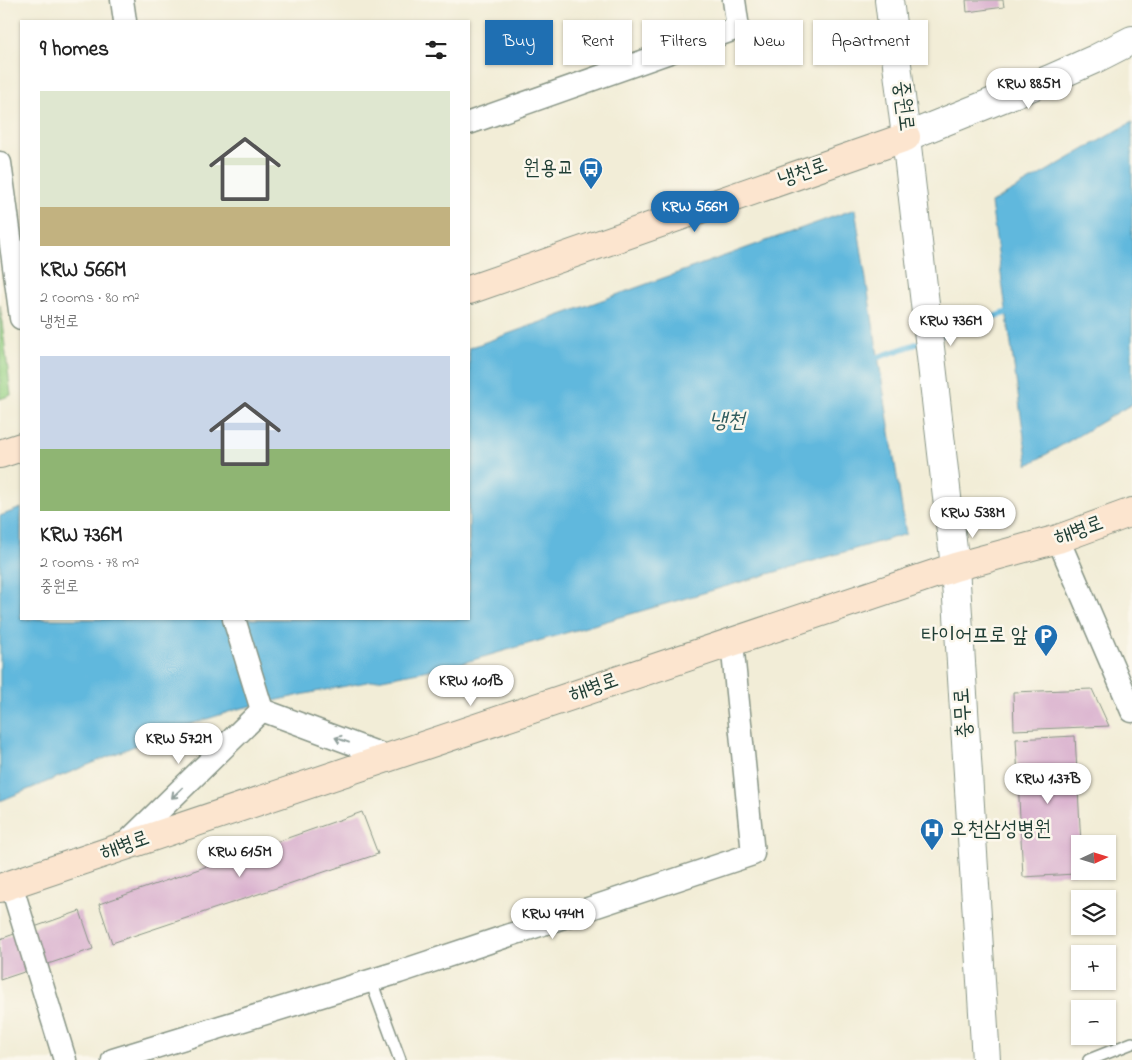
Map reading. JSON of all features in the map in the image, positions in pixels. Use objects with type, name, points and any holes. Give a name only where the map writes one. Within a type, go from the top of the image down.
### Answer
[{"type":"main road","name":"냉천로","points":[[470,290],[906,136]]},
{"type":"main road","points":[[0,454],[20,447]]},
{"type":"main road","name":"해병로","points":[[5,886],[955,567],[1058,539],[1132,512]]},
{"type":"street","points":[[122,0],[125,20]]},
{"type":"street","points":[[470,123],[738,28],[734,0]]},
{"type":"street","name":"중원로","points":[[889,0],[949,516]]},
{"type":"street","name":"냉천로","points":[[906,136],[1050,79],[1132,40]]},
{"type":"street","points":[[0,163],[2,196],[20,312]]},
{"type":"street","name":"충무로","points":[[949,516],[955,567],[986,1060]]},
{"type":"street","points":[[1058,539],[1132,711]]},
{"type":"street","points":[[234,620],[261,708]]},
{"type":"street","points":[[113,1060],[371,981],[754,854],[732,642]]},
{"type":"street","points":[[261,708],[388,757]]},
{"type":"street","points":[[122,847],[261,708]]},
{"type":"street","points":[[5,886],[66,1060]]},
{"type":"lane","points":[[371,981],[400,1060]]},
{"type":"lane","points":[[1089,1060],[1132,1043]]},
{"type":"green space","points":[[0,305],[11,395],[0,399]]},
{"type":"water","points":[[1132,122],[1132,404],[1028,465],[991,203]]},
{"type":"water","name":"냉천","points":[[855,209],[906,534],[459,664],[238,709],[176,729],[0,801],[0,516],[20,508],[20,620],[470,620],[470,348]]},
{"type":"building","points":[[966,0],[1003,0],[1004,7],[967,12]]},
{"type":"building","points":[[1092,689],[1109,726],[1014,730],[1013,692]]},
{"type":"building","points":[[1075,736],[1080,835],[1071,835],[1071,874],[1023,877],[1016,739]]},
{"type":"building","points":[[362,812],[378,854],[112,943],[99,904]]},
{"type":"building","points":[[80,911],[93,949],[0,980],[0,939]]},
{"type":"waterway","name":"냉천","points":[[936,337],[1014,310]]},
{"type":"waterway","name":"냉천","points":[[870,360],[922,342]]},
{"type":"place","name":"원용교","points":[[591,190]]},
{"type":"place","name":"타이어프로 앞","points":[[1046,657]]},
{"type":"place","name":"오천삼성병원","points":[[932,851]]}]
